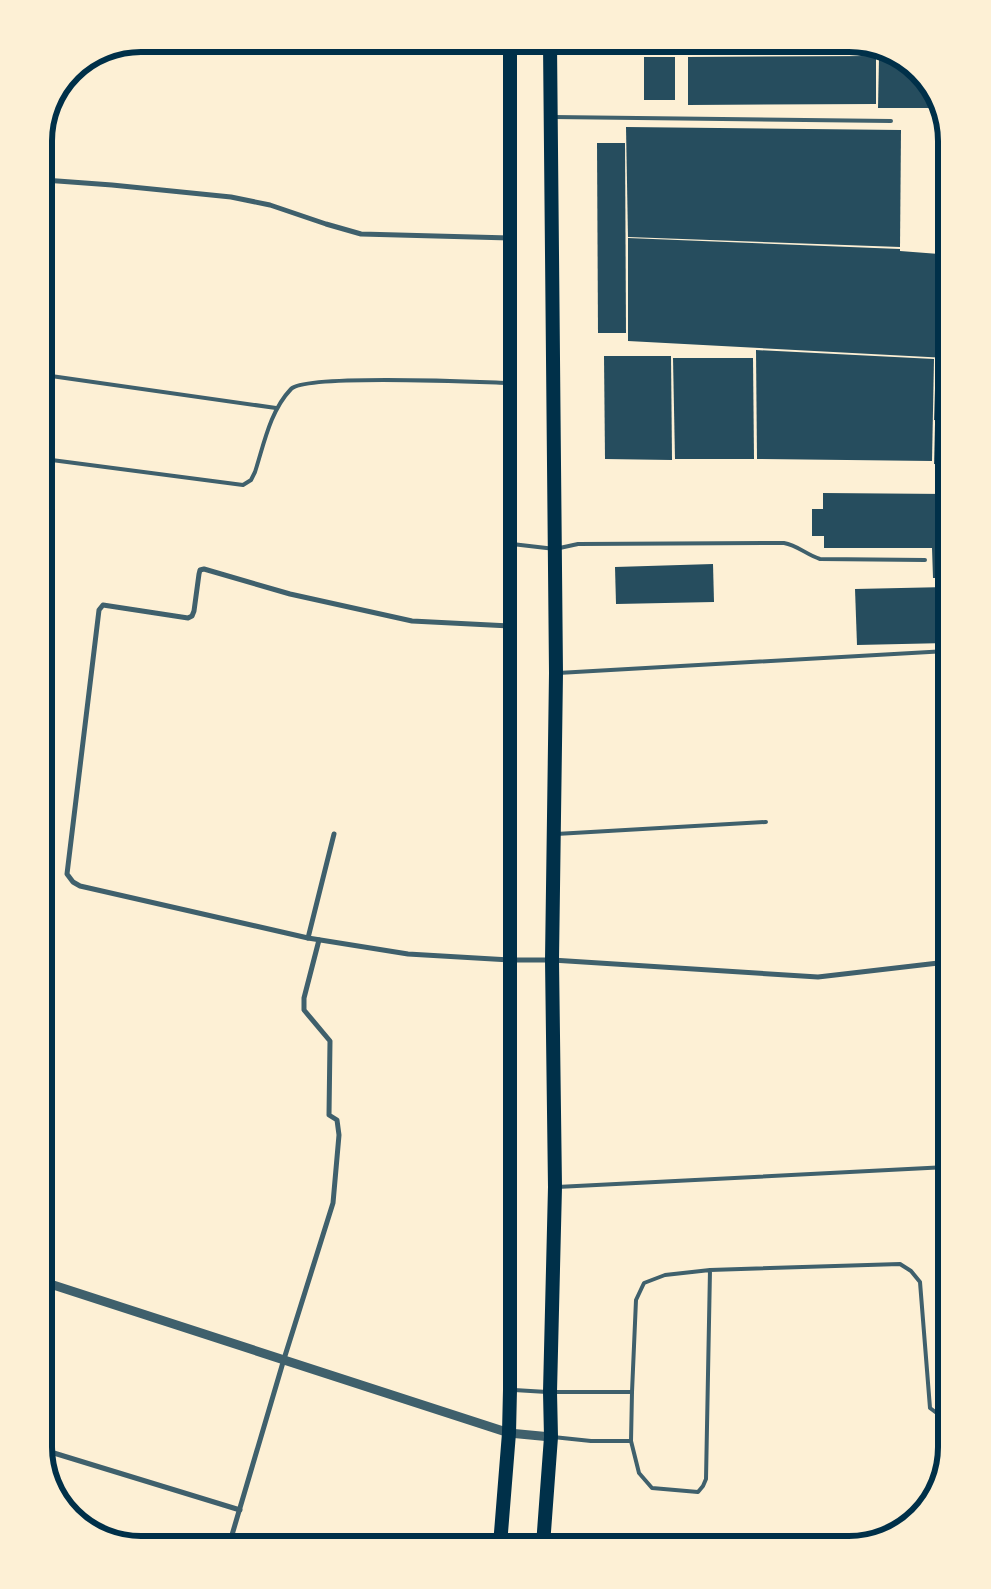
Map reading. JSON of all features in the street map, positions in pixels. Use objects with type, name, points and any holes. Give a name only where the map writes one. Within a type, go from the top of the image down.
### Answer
[{"type":"highway","points":[[501,1537],[509,1433],[510,1390],[510,53]]},
{"type":"highway","points":[[544,1537],[551,1437],[550,1392],[555,1187],[552,960],[556,673],[550,53]]},
{"type":"street","points":[[53,181],[230,196],[270,205],[361,234],[510,238]]},
{"type":"street","points":[[510,626],[412,621],[290,594],[204,569],[200,570],[194,611],[192,616],[188,618],[103,605],[99,610],[67,874],[73,882],[80,886],[308,938],[408,954],[510,960],[552,960],[818,977],[938,963]]},
{"type":"street","points":[[308,938],[334,834]]},
{"type":"street","points":[[232,1536],[284,1359],[333,1203],[339,1135],[337,1120],[329,1115],[330,1041],[304,1010],[304,998],[319,940]]},
{"type":"street","points":[[52,1285],[509,1433],[551,1437]]},
{"type":"street","points":[[52,1453],[240,1510]]},
{"type":"lane","points":[[550,117],[891,121]]},
{"type":"lane","points":[[53,376],[276,408]]},
{"type":"lane","points":[[53,460],[243,485],[251,480],[255,472],[276,408],[293,387],[316,382],[432,380],[510,383]]},
{"type":"lane","points":[[510,544],[555,549],[578,544],[784,543],[795,546],[820,559],[926,560]]},
{"type":"lane","points":[[556,673],[938,652]]},
{"type":"lane","points":[[553,834],[766,822]]},
{"type":"lane","points":[[555,1187],[938,1167]]},
{"type":"lane","points":[[710,1270],[706,1479],[698,1492],[652,1488],[639,1473],[631,1441],[636,1300],[644,1283],[665,1275],[710,1270],[900,1264],[911,1271],[920,1282],[930,1408],[938,1414]]},
{"type":"lane","points":[[510,1390],[632,1392]]},
{"type":"lane","points":[[551,1437],[591,1441],[631,1441]]},
{"type":"building","points":[[874,56],[876,56],[876,104],[688,105],[688,57]]},
{"type":"building","points":[[644,57],[675,57],[675,100],[644,100]]},
{"type":"building","points":[[880,58],[899,67],[908,74],[924,92],[932,108],[878,108]]},
{"type":"building","points":[[626,127],[901,130],[900,247],[628,237]]},
{"type":"building","points":[[597,143],[625,143],[626,333],[598,333]]},
{"type":"building","points":[[628,238],[900,249],[900,251],[938,254],[938,358],[628,341]]},
{"type":"building","points":[[756,350],[934,359],[932,461],[757,459]]},
{"type":"building","points":[[604,356],[671,356],[672,460],[605,459]]},
{"type":"building","points":[[673,358],[753,358],[754,459],[675,459]]},
{"type":"building","points":[[936,358],[938,358],[938,420],[934,420]]},
{"type":"building","points":[[935,424],[938,424],[938,464],[934,464]]},
{"type":"building","points":[[823,493],[938,494],[938,578],[933,578],[932,548],[824,548],[824,536],[812,536],[812,509],[823,509]]},
{"type":"building","points":[[713,564],[714,602],[616,604],[615,567]]},
{"type":"building","points":[[938,587],[938,643],[857,645],[855,589]]}]
